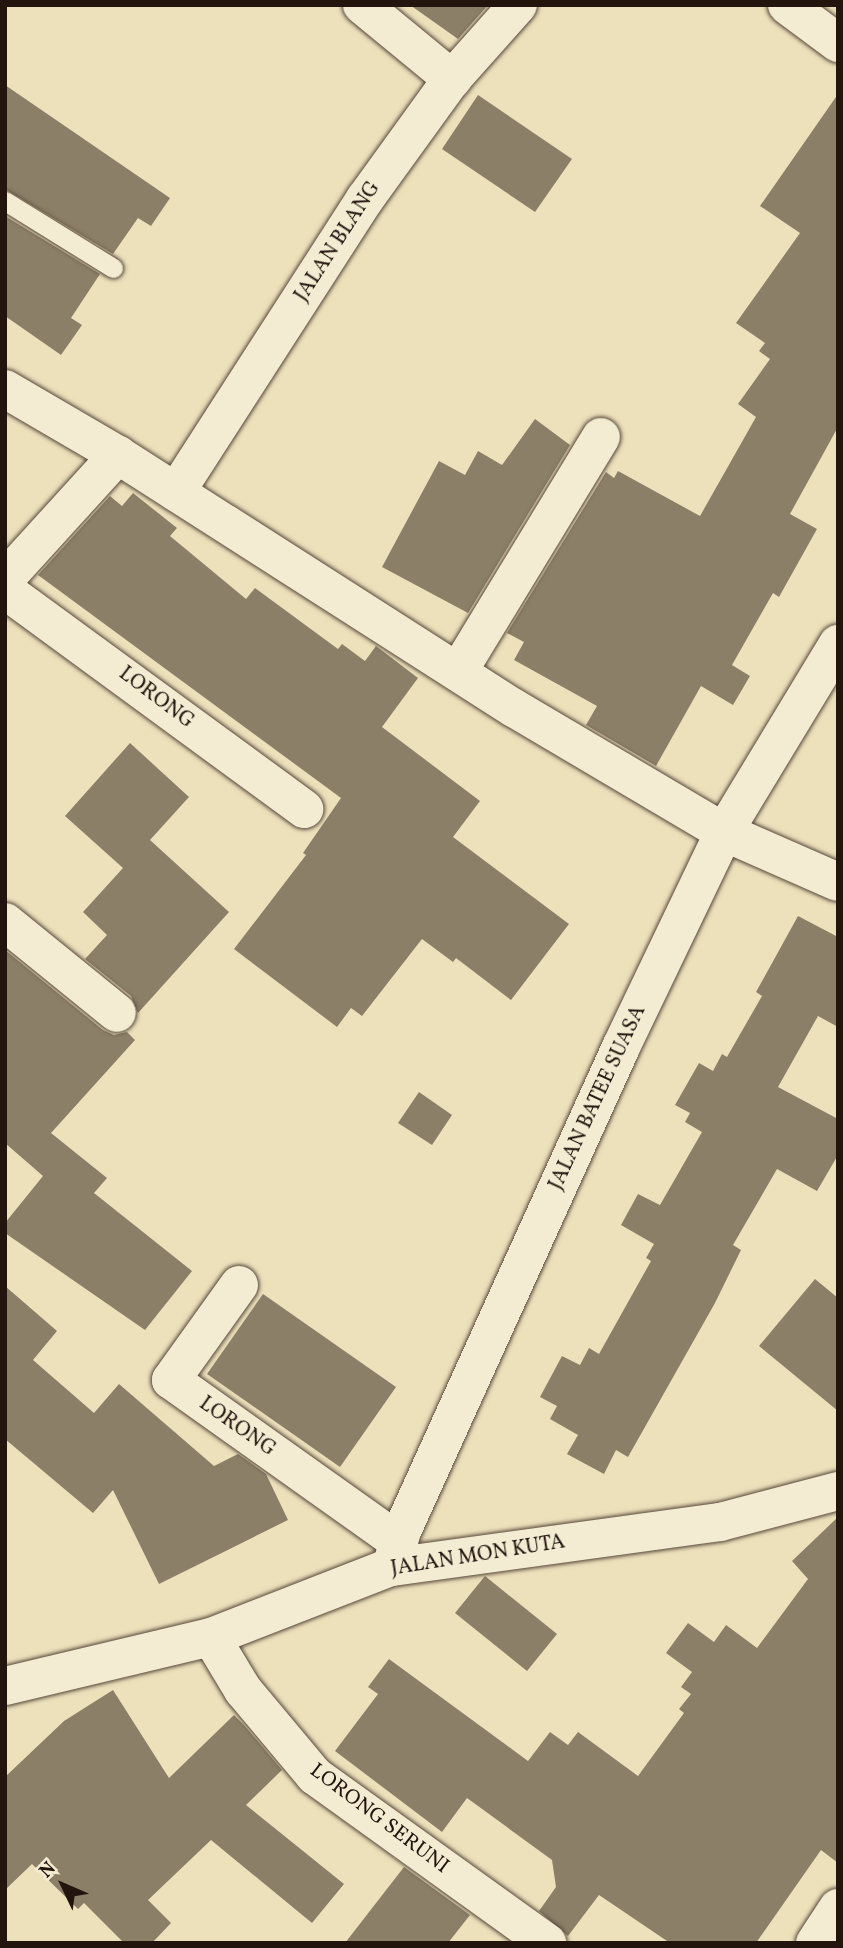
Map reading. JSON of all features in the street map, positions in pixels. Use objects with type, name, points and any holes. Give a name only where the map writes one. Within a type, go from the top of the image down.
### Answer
[{"type":"street","points":[[362,5],[452,79]]},
{"type":"street","name":"JALAN BLANG","points":[[176,492],[365,199],[452,79],[518,5]]},
{"type":"street","points":[[788,5],[838,43]]},
{"type":"street","points":[[5,389],[118,455],[458,672],[724,832],[838,882]]},
{"type":"street","points":[[458,672],[601,437]]},
{"type":"street","points":[[5,579],[118,455]]},
{"type":"street","name":"LORONG","points":[[5,590],[304,809]]},
{"type":"street","name":"JALAN BATEE SUASA","points":[[395,1554],[621,1047],[724,832],[838,644]]},
{"type":"street","points":[[5,922],[117,1013]]},
{"type":"street","name":"LORONG","points":[[239,1285],[171,1380],[395,1554]]},
{"type":"street","name":"JALAN MON KUTA","points":[[5,1686],[211,1637],[395,1554],[720,1521],[838,1491]]},
{"type":"street","name":"LORONG SERUNI","points":[[211,1637],[243,1690],[315,1776],[547,1943]]},
{"type":"street","points":[[815,1943],[838,1908]]},
{"type":"lane","points":[[5,201],[113,268]]},
{"type":"building","points":[[410,5],[488,5],[458,39]]},
{"type":"building","points":[[5,85],[170,198],[151,226],[138,218],[113,254],[5,189]]},
{"type":"building","points":[[838,94],[838,427],[790,514],[817,529],[779,597],[773,593],[732,665],[750,676],[733,705],[701,686],[656,766],[586,725],[597,706],[514,660],[524,642],[507,633],[606,472],[614,478],[618,471],[700,516],[756,417],[738,404],[770,359],[759,351],[765,343],[736,323],[800,233],[760,206]]},
{"type":"building","points":[[478,95],[572,159],[535,212],[442,149]]},
{"type":"building","points":[[5,216],[100,274],[71,318],[82,325],[61,355],[5,316]]},
{"type":"building","points":[[535,419],[570,445],[468,613],[382,567],[439,461],[465,475],[478,451],[502,465]]},
{"type":"building","points":[[133,493],[177,528],[170,536],[246,599],[255,588],[338,649],[342,644],[365,661],[376,646],[418,678],[382,727],[480,801],[453,837],[569,924],[511,1000],[456,958],[453,962],[422,939],[362,1016],[351,1008],[337,1027],[234,949],[306,855],[303,853],[341,798],[38,575],[110,496],[122,506]]},
{"type":"building","points":[[130,743],[189,797],[150,840],[229,912],[138,1013],[131,996],[85,959],[107,935],[83,912],[123,868],[65,816]]},
{"type":"building","points":[[798,916],[838,937],[838,1027],[818,1016],[778,1087],[838,1119],[838,1155],[817,1191],[777,1169],[733,1245],[741,1250],[715,1303],[628,1457],[616,1450],[604,1474],[567,1454],[578,1435],[550,1419],[557,1406],[540,1397],[562,1356],[580,1365],[589,1348],[599,1354],[651,1261],[646,1258],[654,1244],[621,1225],[638,1194],[660,1205],[702,1132],[685,1122],[690,1113],[675,1105],[699,1063],[713,1071],[722,1054],[727,1057],[762,996],[756,992]]},
{"type":"building","points":[[5,950],[103,1030],[114,1035],[127,1032],[135,1040],[51,1133],[107,1178],[94,1193],[192,1271],[145,1330],[5,1233],[5,1223],[43,1176],[5,1143]]},
{"type":"building","points":[[419,1092],[452,1115],[432,1145],[398,1123]]},
{"type":"building","points":[[815,1279],[838,1298],[838,1411],[759,1346]]},
{"type":"building","points":[[5,1286],[57,1331],[33,1360],[94,1413],[119,1384],[214,1466],[238,1454],[266,1474],[288,1520],[159,1584],[113,1490],[93,1513],[5,1439]]},
{"type":"building","points":[[263,1294],[396,1387],[340,1467],[207,1374]]},
{"type":"building","points":[[838,1517],[838,1863],[821,1850],[756,1943],[670,1943],[599,1895],[568,1936],[539,1911],[556,1887],[552,1860],[467,1798],[442,1832],[335,1751],[378,1694],[368,1687],[389,1659],[528,1761],[550,1732],[568,1745],[578,1732],[638,1776],[684,1713],[679,1709],[691,1694],[681,1687],[692,1672],[666,1653],[688,1623],[714,1642],[726,1625],[757,1648],[808,1579],[792,1561]]},
{"type":"building","points":[[485,1576],[557,1634],[527,1671],[455,1613]]},
{"type":"building","points":[[113,1690],[169,1778],[234,1715],[244,1725],[282,1770],[246,1805],[344,1884],[312,1923],[211,1840],[148,1900],[171,1923],[152,1943],[124,1943],[84,1903],[78,1909],[32,1864],[5,1890],[5,1777],[64,1721]]},
{"type":"building","points":[[404,1867],[470,1915],[448,1943],[345,1943]]}]
